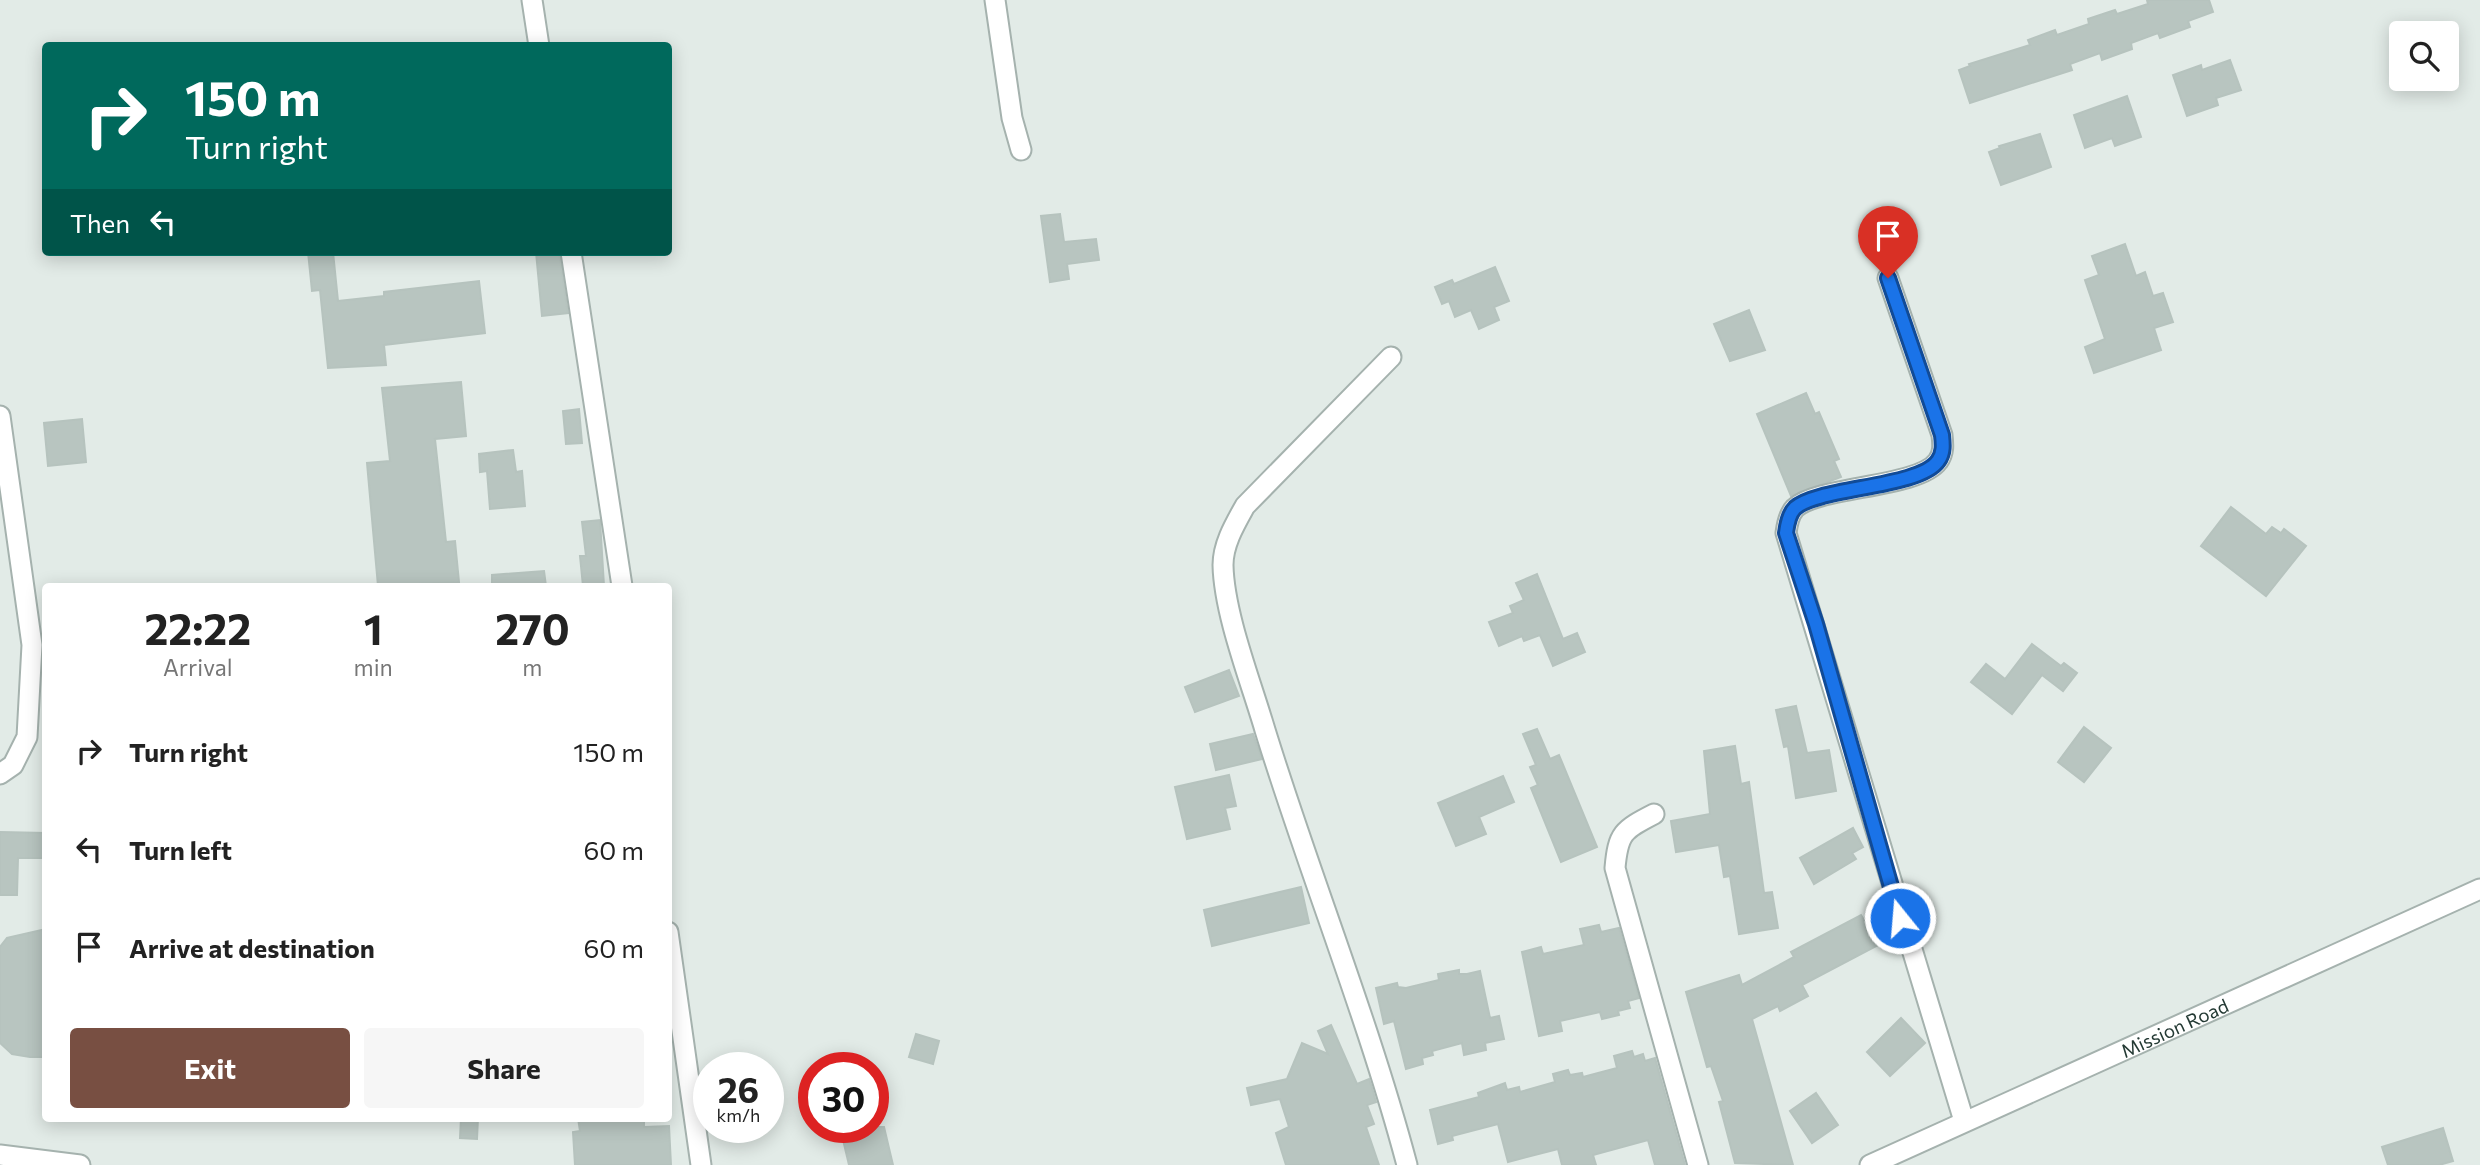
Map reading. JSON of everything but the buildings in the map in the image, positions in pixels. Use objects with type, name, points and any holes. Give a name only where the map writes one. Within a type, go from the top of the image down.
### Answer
[{"type":"street","points":[[532,0],[538,42]]},
{"type":"street","points":[[995,0],[1012,118],[1021,150]]},
{"type":"street","points":[[571,256],[622,583]]},
{"type":"street","points":[[1888,278],[1942,435],[1943,449],[1938,461],[1931,467],[1903,478],[1811,501],[1796,508],[1788,520],[1786,533],[1964,1121]]},
{"type":"street","points":[[1391,357],[1245,506],[1230,532],[1223,563],[1227,594],[1257,702],[1292,814],[1368,1033],[1407,1165]]},
{"type":"street","points":[[0,416],[32,645],[27,737],[4,768]]},
{"type":"street","points":[[1654,814],[1625,829],[1617,846],[1615,868],[1698,1165]]},
{"type":"street","name":"Mission Road","points":[[1870,1165],[2480,889]]},
{"type":"street","points":[[672,960],[701,1165]]},
{"type":"street","points":[[0,1158],[80,1165]]},
{"type":"route","points":[[1888,278],[1942,435],[1943,449],[1938,461],[1931,467],[1903,478],[1811,501],[1796,508],[1788,520],[1786,533],[1816,624],[1900,918]]}]
